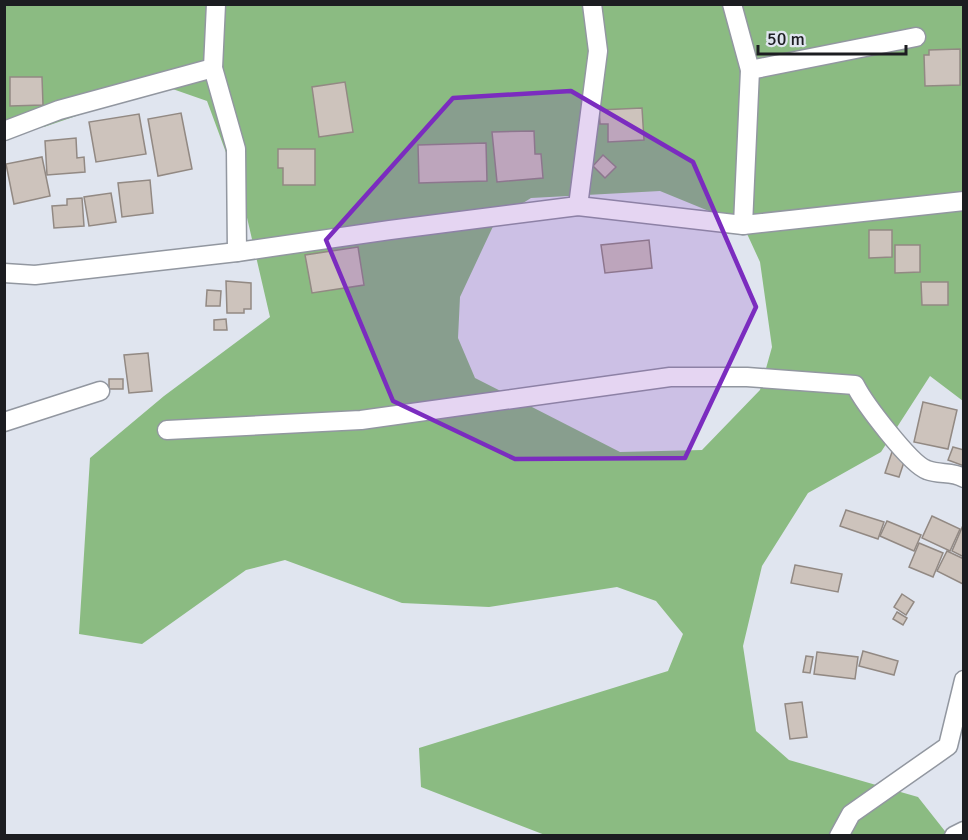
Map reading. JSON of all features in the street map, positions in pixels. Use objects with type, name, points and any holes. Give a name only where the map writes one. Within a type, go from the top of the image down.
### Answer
[{"type":"street","points":[[216,4],[213,68],[236,149],[237,252]]},
{"type":"street","points":[[578,206],[598,51],[592,4]]},
{"type":"street","points":[[732,4],[750,70],[743,225]]},
{"type":"street","points":[[750,70],[916,37]]},
{"type":"street","points":[[4,131],[59,110],[213,68]]},
{"type":"street","points":[[4,273],[35,275],[237,252],[578,206],[743,225],[963,201]]},
{"type":"street","points":[[167,430],[361,420],[670,377],[747,377],[855,385],[883,426],[926,470],[959,476]]},
{"type":"street","points":[[4,422],[100,391]]},
{"type":"street","points":[[839,836],[851,814],[956,746],[963,680]]},
{"type":"street","points":[[954,836],[963,831]]},
{"type":"highlighted area","points":[[571,91],[693,162],[756,307],[685,458],[515,459],[393,401],[326,240],[453,98]]},
{"type":"green space","points":[[5,5],[963,5],[963,401],[930,376],[881,452],[808,493],[762,566],[743,646],[756,731],[789,760],[918,797],[948,835],[545,835],[421,787],[419,748],[668,671],[683,634],[656,601],[617,587],[489,607],[402,603],[285,560],[246,570],[142,644],[79,634],[90,458],[164,396],[270,317],[242,196],[207,101],[164,86],[44,127],[5,130]],"holes":[[[660,191],[743,225],[760,262],[772,347],[760,390],[702,450],[620,452],[475,378],[458,338],[460,297],[496,220],[531,198]]]},
{"type":"building","points":[[960,49],[960,85],[925,86],[924,55],[929,55],[929,50]]},
{"type":"building","points":[[10,77],[42,77],[43,105],[10,106]]},
{"type":"building","points":[[345,82],[353,132],[319,137],[312,87]]},
{"type":"building","points":[[642,108],[644,140],[608,142],[608,124],[600,124],[599,110]]},
{"type":"building","points":[[181,113],[192,169],[158,176],[148,119]]},
{"type":"building","points":[[139,114],[146,154],[96,162],[89,122]]},
{"type":"building","points":[[534,131],[535,154],[541,154],[543,178],[497,182],[492,132]]},
{"type":"building","points":[[76,138],[77,158],[84,157],[85,172],[47,175],[45,141]]},
{"type":"building","points":[[486,143],[487,181],[419,183],[418,145]]},
{"type":"building","points":[[278,149],[315,149],[315,185],[283,185],[283,168],[278,168]]},
{"type":"building","points":[[603,155],[616,167],[605,178],[593,166]]},
{"type":"building","points":[[42,157],[50,196],[14,204],[6,164]]},
{"type":"building","points":[[150,180],[153,213],[122,217],[118,183]]},
{"type":"building","points":[[111,193],[116,222],[89,226],[84,197]]},
{"type":"building","points":[[82,198],[84,226],[54,228],[52,206],[67,205],[67,199]]},
{"type":"building","points":[[869,230],[892,230],[892,257],[869,258]]},
{"type":"building","points":[[649,240],[652,268],[605,273],[601,245]]},
{"type":"building","points":[[895,245],[920,245],[920,272],[895,273]]},
{"type":"building","points":[[358,247],[364,285],[312,293],[305,255]]},
{"type":"building","points":[[226,281],[251,283],[251,309],[244,309],[244,313],[227,313]]},
{"type":"building","points":[[921,282],[948,282],[948,305],[922,305]]},
{"type":"building","points":[[207,290],[221,291],[220,306],[206,306]]},
{"type":"building","points":[[226,319],[227,330],[214,330],[214,320]]},
{"type":"building","points":[[148,353],[152,391],[129,393],[124,355]]},
{"type":"building","points":[[109,379],[123,379],[123,389],[109,389]]},
{"type":"building","points":[[923,402],[957,410],[948,449],[914,442]]},
{"type":"building","points":[[953,447],[964,450],[964,466],[948,460]]},
{"type":"building","points":[[892,452],[906,456],[899,477],[885,473]]},
{"type":"building","points":[[846,510],[884,522],[878,539],[840,526]]},
{"type":"building","points":[[932,516],[960,529],[950,551],[922,538]]},
{"type":"building","points":[[887,521],[921,535],[914,551],[880,536]]},
{"type":"building","points":[[964,523],[964,557],[952,551]]},
{"type":"building","points":[[919,543],[943,553],[933,577],[909,567]]},
{"type":"building","points":[[947,551],[964,559],[963,584],[937,571]]},
{"type":"building","points":[[795,565],[842,574],[838,592],[791,583]]},
{"type":"building","points":[[902,594],[914,602],[906,615],[894,607]]},
{"type":"building","points":[[897,612],[907,618],[903,625],[893,619]]},
{"type":"building","points":[[863,651],[898,661],[894,675],[859,666]]},
{"type":"building","points":[[817,652],[858,657],[855,679],[814,674]]},
{"type":"building","points":[[806,656],[813,657],[810,673],[803,672]]},
{"type":"building","points":[[802,702],[807,737],[790,739],[785,704]]}]
